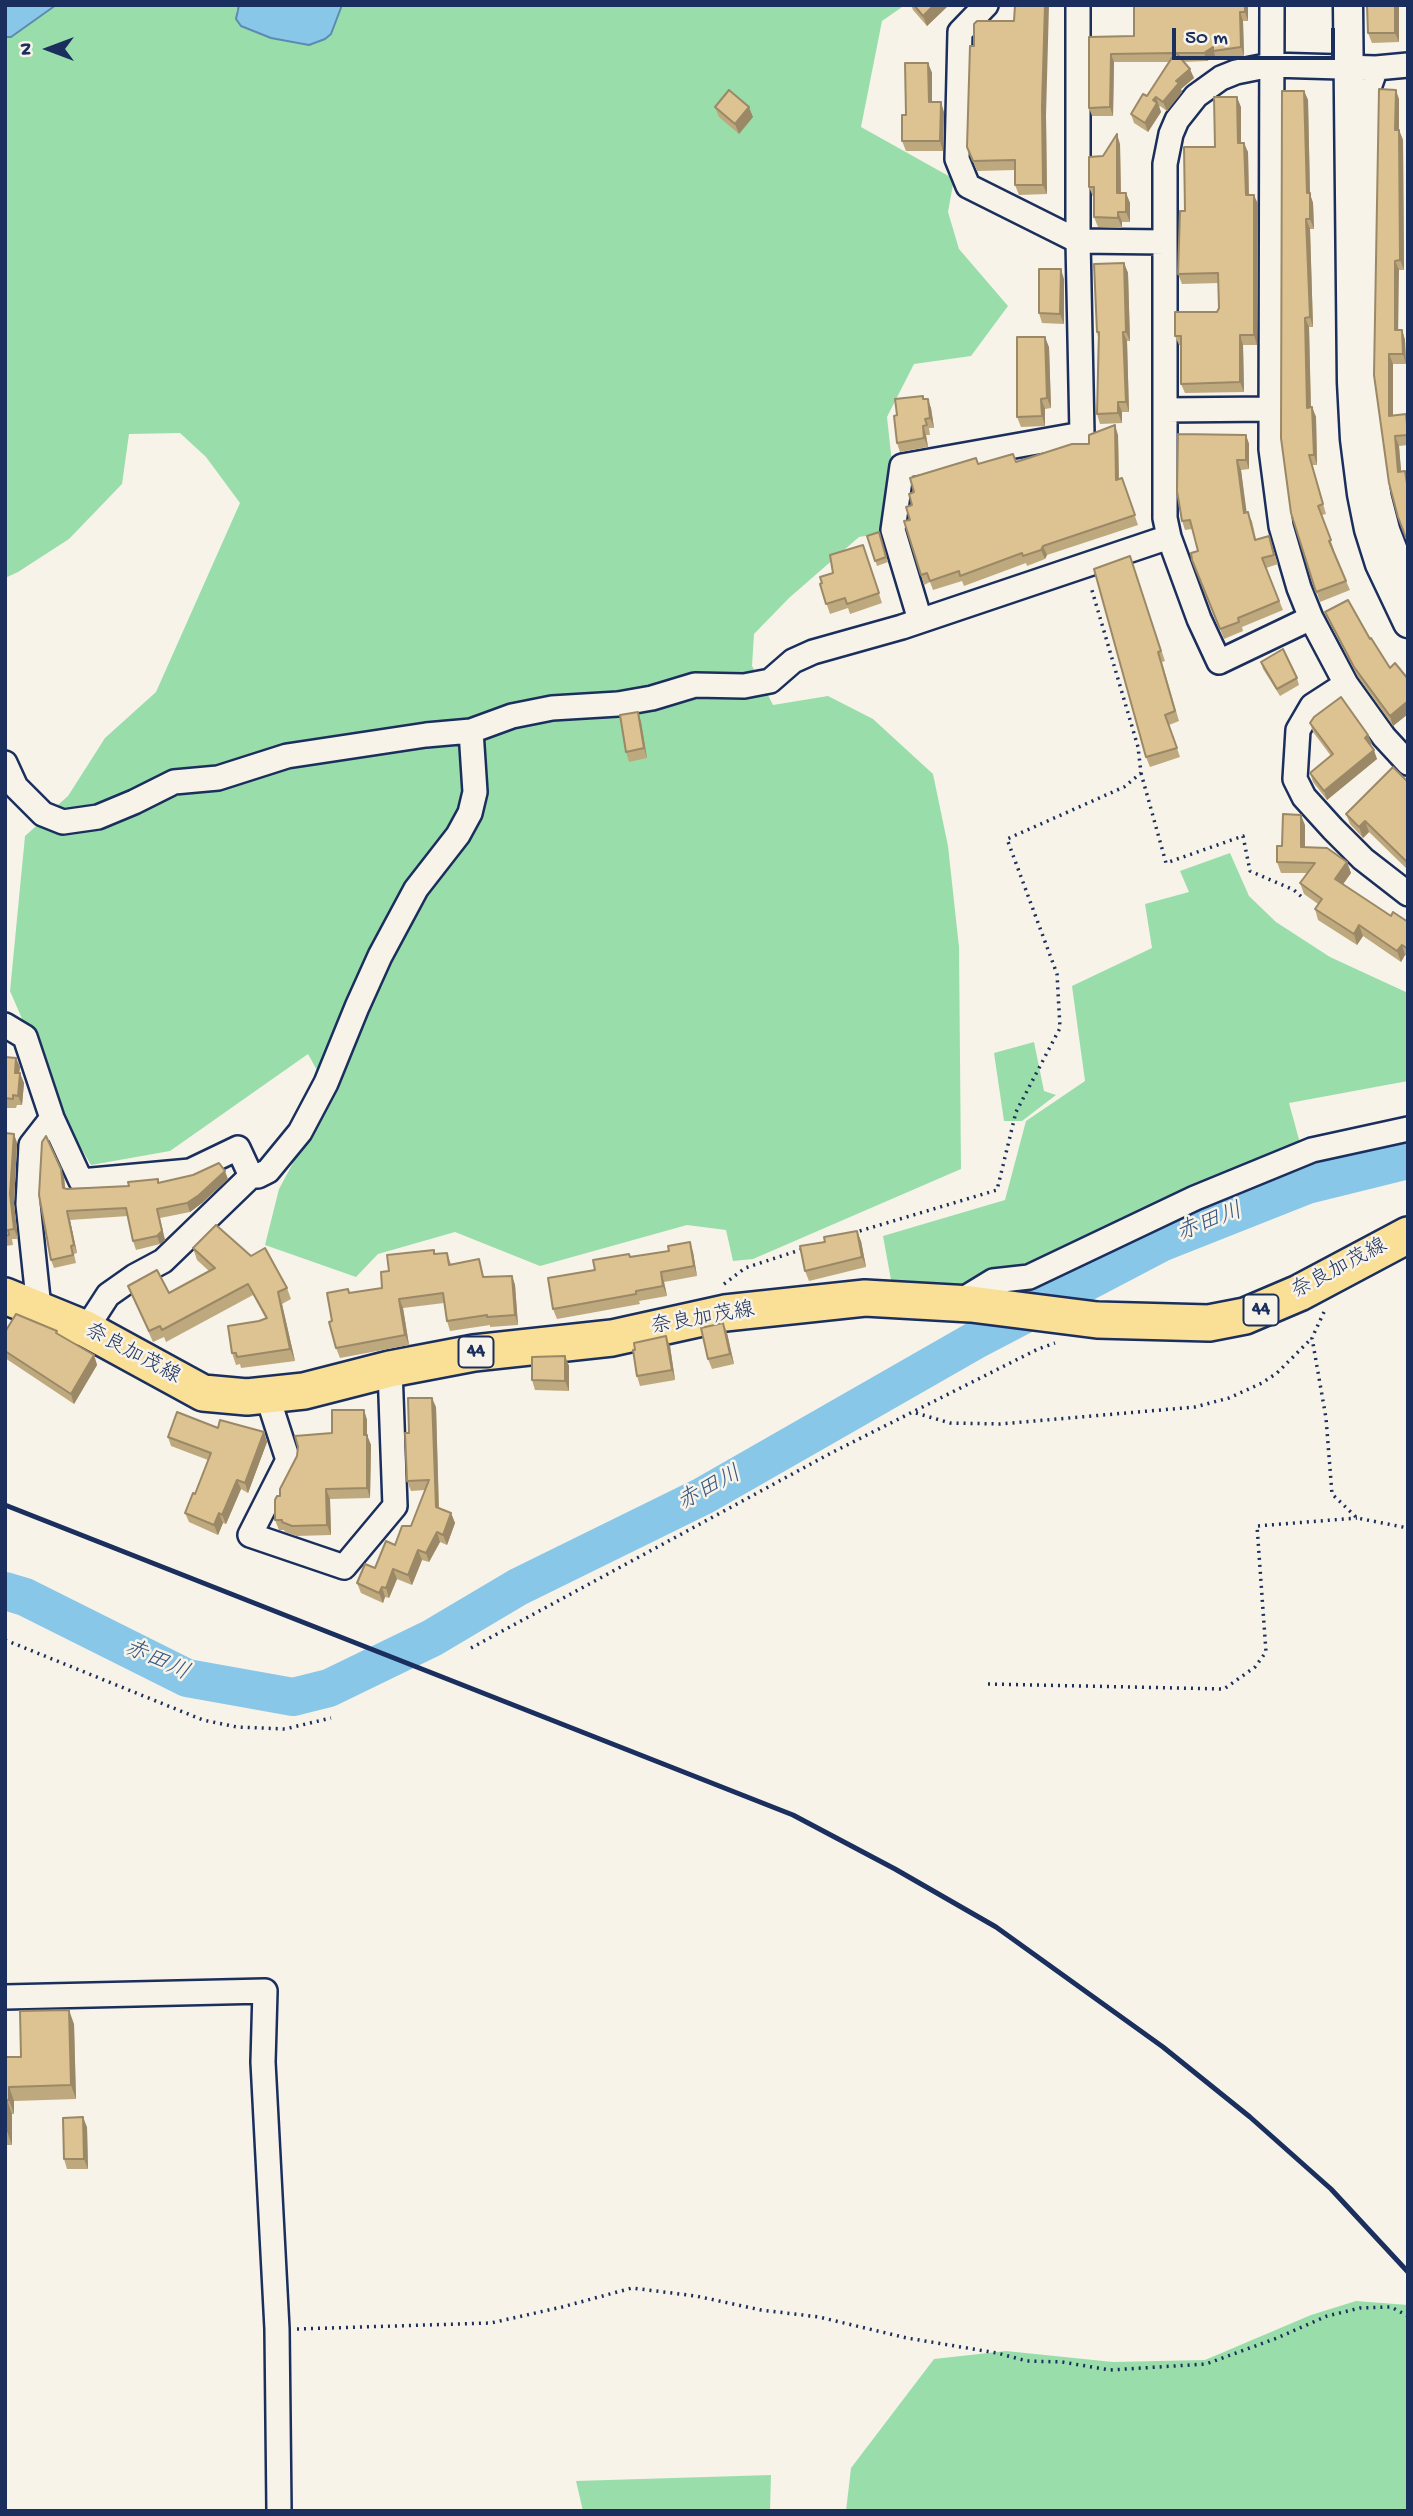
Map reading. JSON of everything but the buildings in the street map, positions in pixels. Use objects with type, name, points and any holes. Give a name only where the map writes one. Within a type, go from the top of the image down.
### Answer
[{"type":"main road","name":"奈良加茂線","points":[[5,1296],[86,1329],[203,1393],[247,1397],[304,1391],[390,1369],[474,1353],[612,1338],[725,1313],[864,1298],[963,1303],[1097,1320],[1187,1325],[1227,1320],[1262,1310],[1333,1276],[1408,1235]]},
{"type":"street","points":[[986,5],[960,32],[957,159],[968,186],[1078,241],[1165,242]]},
{"type":"street","points":[[920,620],[892,530],[902,466],[1082,433],[1077,5]]},
{"type":"street","points":[[1272,5],[1271,410],[1275,488],[1281,526],[1299,588],[1311,618],[1346,684],[1384,737],[1408,763]]},
{"type":"street","points":[[1348,5],[1369,88],[1364,386],[1379,496],[1388,531],[1408,583]]},
{"type":"street","points":[[1311,618],[1219,662],[1199,619],[1169,537],[1165,517],[1164,164],[1177,120],[1196,96],[1221,78],[1271,65],[1408,65]]},
{"type":"street","points":[[1362,67],[1352,382],[1355,439],[1369,529],[1380,564],[1408,623]]},
{"type":"street","points":[[1164,410],[1271,410]]},
{"type":"street","points":[[5,763],[16,787],[43,814],[63,822],[98,817],[174,782],[218,778],[287,756],[471,731],[512,716],[552,708],[618,704],[652,698],[695,685],[744,686],[770,681],[793,661],[813,652],[920,620],[1169,537]]},
{"type":"street","points":[[1346,684],[1312,706],[1298,730],[1296,779],[1304,797],[1332,829],[1363,859],[1408,894]]},
{"type":"street","points":[[86,1329],[108,1295],[163,1261],[251,1177],[258,1177],[268,1171],[300,1132],[326,1083],[357,1007],[404,911],[416,889],[458,835],[470,813],[475,792],[471,731]]},
{"type":"street","points":[[5,1025],[25,1037],[52,1118],[81,1181],[190,1171],[238,1148],[251,1177]]},
{"type":"street","points":[[39,1308],[28,1204],[31,1145],[52,1118]]},
{"type":"street","points":[[963,1303],[993,1281],[1028,1277],[1195,1198],[1312,1150],[1408,1129]]},
{"type":"street","points":[[267,1395],[288,1460],[250,1535],[344,1567],[395,1506],[390,1369]]},
{"type":"street","points":[[5,1997],[265,1991],[263,2063],[277,2329],[279,2511]]},
{"type":"path","points":[[1084,565],[1138,747],[1141,773],[1166,863],[1243,836],[1250,872],[1294,890],[1304,899]]},
{"type":"path","points":[[848,1234],[997,1190],[1016,1112],[1060,1028],[1057,974],[1007,839],[1124,788],[1141,773]]},
{"type":"path","points":[[722,1285],[745,1269],[810,1247]]},
{"type":"path","points":[[914,1412],[950,1423],[1000,1424],[1195,1407],[1229,1398],[1277,1373],[1312,1338],[1322,1319],[1333,1276]]},
{"type":"path","points":[[1312,1338],[1326,1418],[1332,1494],[1357,1518]]},
{"type":"path","points":[[471,1648],[831,1453],[1038,1349],[1060,1342]]},
{"type":"path","points":[[988,1684],[1224,1689],[1255,1667],[1266,1651],[1257,1526],[1357,1518],[1408,1528]]},
{"type":"path","points":[[5,1640],[203,1720],[237,1727],[285,1729],[331,1718]]},
{"type":"path","points":[[277,2329],[492,2323],[562,2308],[632,2288],[819,2317],[907,2338],[997,2353],[1027,2361],[1062,2361],[1110,2370],[1206,2364],[1327,2316],[1360,2308],[1391,2307],[1408,2315]]},
{"type":"green space","points":[[56,5],[239,5],[236,12],[331,34],[342,5],[905,5],[882,21],[861,127],[954,179],[948,212],[959,249],[1008,306],[971,356],[914,364],[887,417],[892,463],[888,532],[859,537],[789,598],[754,634],[752,666],[759,678],[426,730],[97,812],[50,812],[68,796],[105,738],[156,692],[240,503],[206,457],[180,433],[129,434],[122,484],[69,539],[5,578],[5,37],[11,37]]},
{"type":"green space","points":[[695,689],[765,689],[773,705],[828,696],[873,719],[933,774],[948,846],[959,947],[961,1169],[753,1259],[733,1261],[726,1230],[687,1225],[540,1266],[455,1232],[378,1254],[356,1277],[265,1245],[279,1189],[330,1094],[308,1054],[170,1151],[91,1165],[54,1103],[31,1031],[23,1021],[10,991],[25,836],[43,820],[288,763]]},
{"type":"green space","points":[[1230,853],[1249,896],[1276,922],[1330,957],[1408,993],[1408,1081],[1289,1103],[1303,1154],[1005,1290],[891,1280],[883,1236],[1005,1200],[1026,1121],[1085,1081],[1072,986],[1152,948],[1145,904],[1189,892],[1180,871]]},
{"type":"green space","points":[[1034,1042],[1044,1091],[1056,1095],[1022,1121],[1004,1121],[994,1053]]},
{"type":"green space","points":[[1356,2301],[1408,2305],[1408,2511],[846,2511],[851,2468],[934,2359],[1006,2351],[1113,2362],[1205,2360],[1311,2315]]},
{"type":"green space","points":[[771,2475],[770,2511],[583,2511],[576,2481]]},
{"type":"water","points":[[5,5],[56,5],[11,37],[5,37]]},
{"type":"water","points":[[239,5],[342,5],[331,34],[309,45],[271,38],[241,26],[236,19]]},
{"type":"waterway","name":"赤田川","points":[[5,1591],[25,1597],[187,1678],[293,1697],[329,1688],[432,1638],[518,1587],[703,1496],[974,1341],[1163,1242],[1307,1185],[1408,1160]]},
{"type":"railway","points":[[5,1505],[793,1815],[895,1869],[996,1927],[1163,2047],[1250,2117],[1331,2189],[1408,2272]]}]
